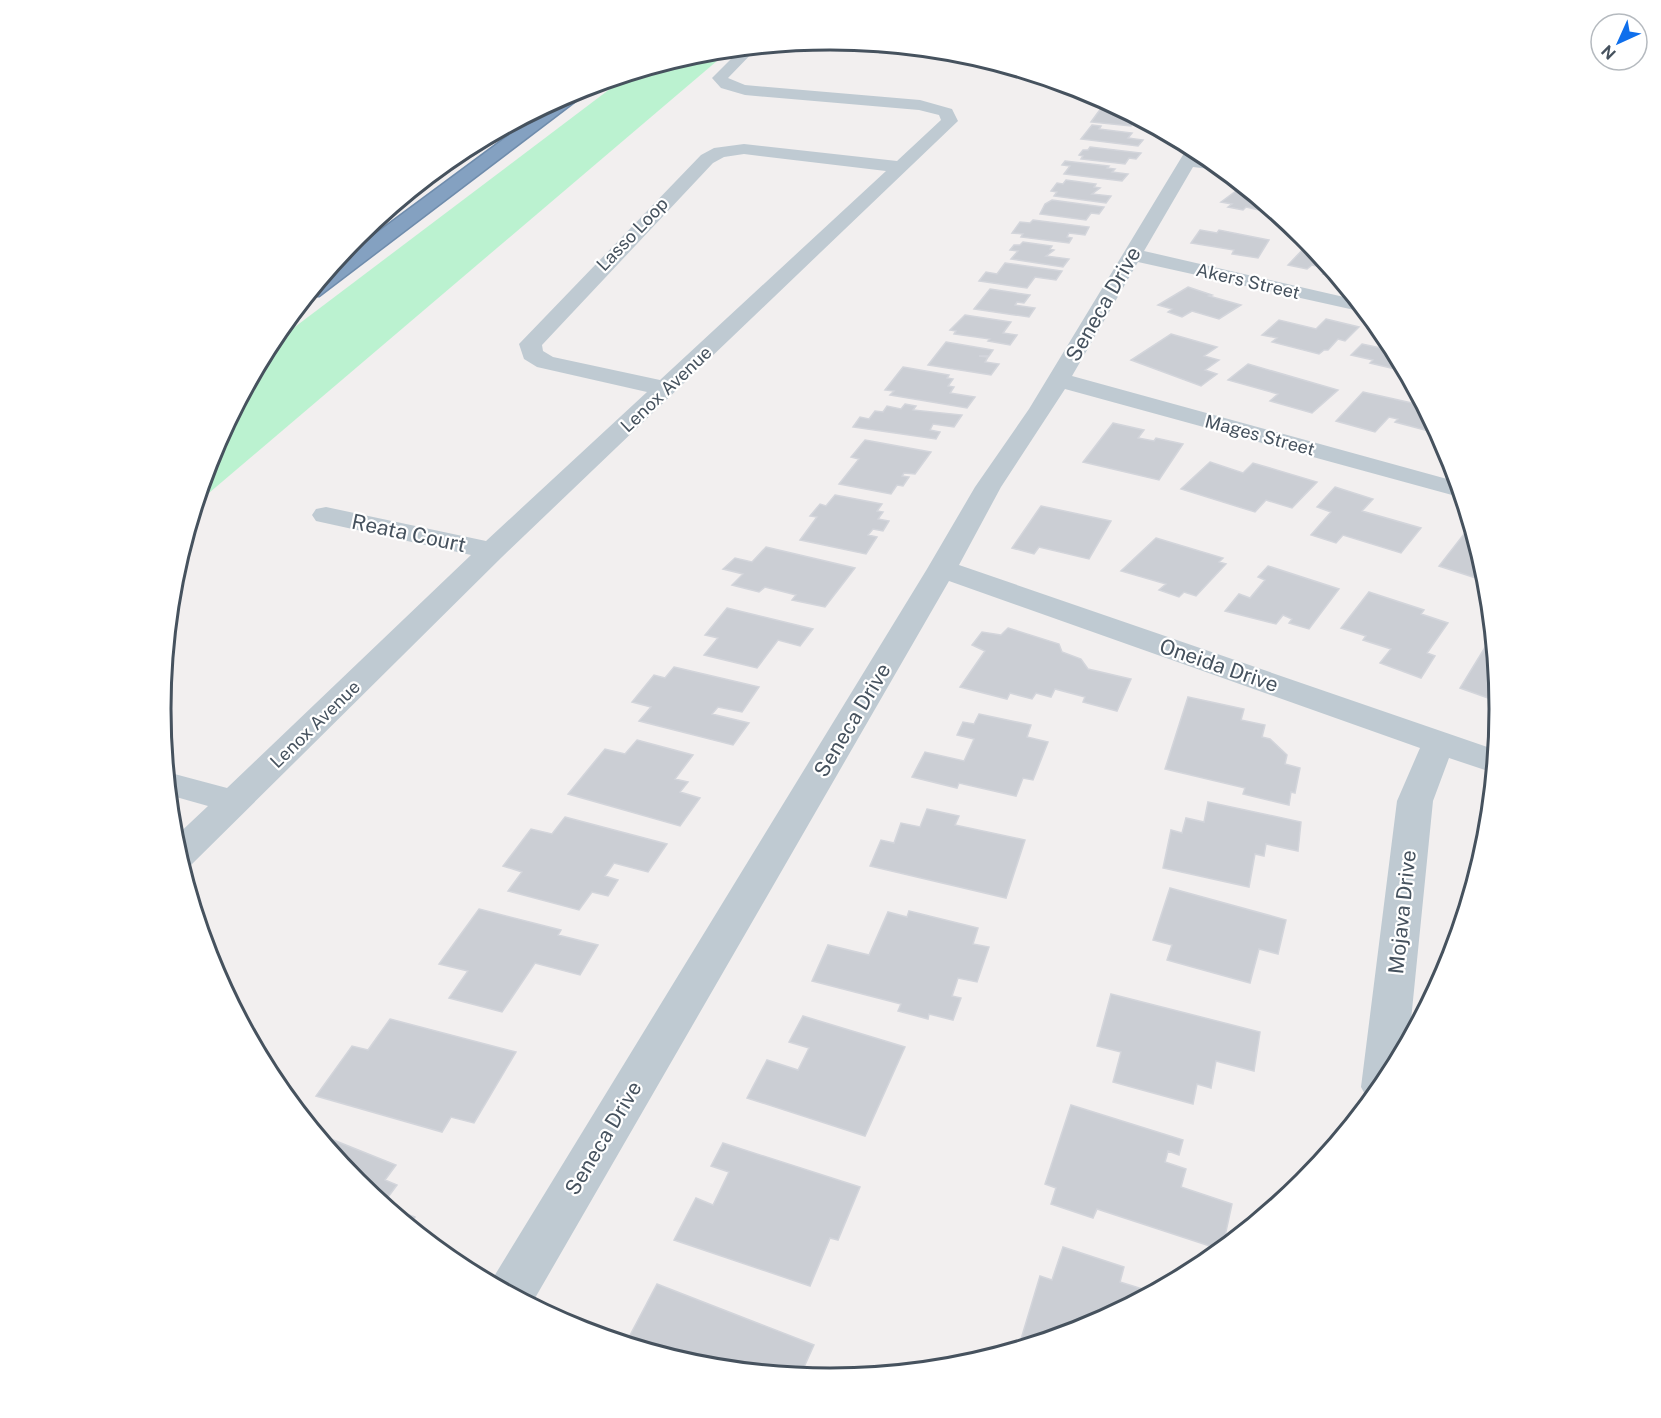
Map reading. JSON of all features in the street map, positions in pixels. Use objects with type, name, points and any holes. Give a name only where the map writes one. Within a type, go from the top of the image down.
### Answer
[{"type":"highway","points":[[338,271],[550,113]]},
{"type":"street","name":"Lenox Avenue","points":[[186,848],[492,551],[950,121],[946,112],[920,105],[745,90],[726,85],[720,78],[743,55]]},
{"type":"street","name":"Lasso Loop","points":[[667,388],[545,362],[532,354],[530,344],[535,335],[707,159],[720,152],[744,149],[899,167]]},
{"type":"street","name":"Seneca Drive","points":[[514,1287],[942,569],[992,479],[1059,380],[1189,156]]},
{"type":"street","name":"Akers Street","points":[[1131,255],[1352,305]]},
{"type":"street","name":"Mages Street","points":[[1059,380],[1452,488]]},
{"type":"street","name":"Reata Court","points":[[326,514],[492,551]]},
{"type":"street","name":"Oneida Drive","points":[[942,569],[1488,760]]},
{"type":"street","name":"Mojava Drive","points":[[1385,1065],[1414,801],[1439,742]]},
{"type":"street","points":[[176,785],[235,802]]},
{"type":"green space","points":[[719,59],[207,495],[239,417],[259,379],[292,329],[614,86],[660,72]]},
{"type":"building","points":[[1101,108],[1133,124],[1131,126],[1091,122]]},
{"type":"building","points":[[1092,125],[1101,126],[1099,129],[1132,133],[1128,138],[1143,140],[1138,146],[1081,139]]},
{"type":"building","points":[[1090,147],[1141,153],[1136,159],[1129,158],[1125,164],[1081,159],[1083,156],[1079,155]]},
{"type":"building","points":[[1065,161],[1109,166],[1107,168],[1115,169],[1112,172],[1128,174],[1122,181],[1064,174],[1070,166],[1062,165]]},
{"type":"building","points":[[1066,180],[1096,184],[1094,187],[1100,188],[1092,194],[1111,196],[1106,203],[1054,196],[1057,192],[1051,191],[1057,183],[1063,184]]},
{"type":"building","points":[[1237,190],[1262,211],[1246,207],[1243,210],[1228,207],[1232,204],[1221,202]]},
{"type":"building","points":[[1052,200],[1104,207],[1099,214],[1091,213],[1086,220],[1040,214],[1045,204]]},
{"type":"building","points":[[1033,220],[1089,227],[1085,235],[1069,233],[1067,237],[1072,238],[1069,243],[1021,237],[1023,234],[1012,233],[1020,222],[1030,223]]},
{"type":"building","points":[[1200,230],[1217,233],[1219,230],[1269,240],[1258,258],[1232,254],[1234,250],[1191,243]]},
{"type":"building","points":[[1023,242],[1052,246],[1050,249],[1054,250],[1046,256],[1069,259],[1063,267],[1011,259],[1018,251],[1010,250],[1014,245],[1020,245]]},
{"type":"building","points":[[1303,249],[1319,267],[1312,265],[1307,269],[1288,265]]},
{"type":"building","points":[[1005,263],[1062,271],[1056,280],[1035,277],[1027,288],[979,281],[986,272],[997,274]]},
{"type":"building","points":[[1188,287],[1241,305],[1219,319],[1192,311],[1182,317],[1168,312],[1172,309],[1158,305]]},
{"type":"building","points":[[990,289],[1030,295],[1024,303],[1017,302],[1015,305],[1035,308],[1029,317],[974,309]]},
{"type":"building","points":[[965,315],[1011,322],[1003,333],[1017,335],[1010,345],[988,341],[990,339],[954,334],[956,331],[950,330]]},
{"type":"building","points":[[1326,319],[1359,327],[1345,341],[1338,339],[1328,350],[1319,354],[1272,342],[1277,338],[1262,335],[1279,320],[1316,329]]},
{"type":"building","points":[[1171,334],[1217,347],[1204,356],[1219,360],[1205,370],[1217,374],[1201,386],[1131,360]]},
{"type":"building","points":[[946,342],[993,350],[989,356],[979,356],[988,357],[985,362],[999,364],[991,375],[928,365]]},
{"type":"building","points":[[1362,344],[1382,348],[1396,369],[1370,363],[1373,360],[1351,355]]},
{"type":"building","points":[[1248,364],[1338,390],[1312,413],[1270,401],[1278,394],[1228,380]]},
{"type":"building","points":[[903,367],[949,375],[947,378],[953,379],[948,386],[954,387],[950,393],[975,397],[967,408],[890,395],[894,391],[885,390]]},
{"type":"building","points":[[1363,392],[1415,404],[1428,431],[1395,422],[1398,419],[1389,417],[1375,432],[1336,421]]},
{"type":"building","points":[[905,404],[916,406],[913,410],[962,415],[954,427],[933,424],[930,430],[940,432],[936,439],[853,427],[860,417],[869,419],[875,411],[883,412],[887,406],[901,409]]},
{"type":"building","points":[[1113,423],[1144,430],[1138,438],[1154,441],[1156,438],[1183,444],[1159,480],[1083,462]]},
{"type":"building","points":[[865,440],[931,452],[915,474],[904,473],[902,476],[909,477],[903,486],[897,485],[891,494],[839,484],[859,459],[851,457]]},
{"type":"building","points":[[1210,462],[1243,473],[1253,463],[1317,482],[1292,508],[1266,500],[1255,512],[1181,489]]},
{"type":"building","points":[[1335,487],[1373,499],[1362,511],[1421,528],[1401,553],[1343,535],[1336,543],[1311,535],[1331,512],[1317,507]]},
{"type":"building","points":[[835,495],[882,504],[877,511],[883,512],[878,519],[889,521],[883,531],[873,529],[868,535],[877,537],[866,554],[800,540],[817,517],[810,516],[820,504],[826,506]]},
{"type":"building","points":[[1041,506],[1111,521],[1089,559],[1039,547],[1034,554],[1012,548]]},
{"type":"building","points":[[1466,531],[1477,578],[1439,566]]},
{"type":"building","points":[[1156,538],[1223,558],[1219,562],[1226,564],[1196,596],[1184,592],[1179,597],[1159,590],[1166,584],[1121,571]]},
{"type":"building","points":[[766,547],[855,568],[825,607],[792,600],[796,595],[765,587],[759,592],[732,585],[743,574],[723,569],[735,558],[752,562]]},
{"type":"building","points":[[1268,566],[1339,589],[1309,629],[1289,623],[1292,619],[1283,615],[1276,624],[1225,611],[1239,594],[1250,598],[1265,580],[1258,577]]},
{"type":"building","points":[[1369,592],[1424,610],[1421,614],[1448,623],[1427,653],[1435,656],[1421,678],[1380,663],[1391,649],[1363,640],[1366,636],[1341,628]]},
{"type":"building","points":[[727,608],[813,629],[800,646],[778,640],[757,668],[704,655],[718,638],[705,635]]},
{"type":"building","points":[[1008,628],[1059,644],[1062,652],[1081,659],[1088,669],[1131,679],[1117,711],[1083,702],[1085,697],[1055,689],[1051,697],[1036,693],[1032,699],[1010,693],[1007,699],[960,687],[985,651],[972,645],[982,632],[1001,635]]},
{"type":"building","points":[[1487,645],[1490,699],[1460,688]]},
{"type":"building","points":[[674,667],[759,687],[742,712],[718,707],[712,714],[749,723],[733,745],[639,721],[651,707],[632,702],[654,675],[665,678]]},
{"type":"building","points":[[1188,697],[1244,709],[1241,720],[1265,725],[1262,737],[1270,739],[1287,755],[1285,764],[1300,768],[1295,793],[1291,792],[1289,805],[1243,794],[1245,788],[1165,769]]},
{"type":"building","points":[[979,714],[1031,725],[1027,737],[1048,742],[1033,780],[1023,778],[1016,796],[959,783],[957,788],[912,777],[925,752],[964,761],[974,739],[957,735],[963,722],[974,724]]},
{"type":"building","points":[[637,740],[693,755],[675,779],[688,782],[680,792],[700,798],[680,826],[568,794],[605,749],[625,754]]},
{"type":"building","points":[[1208,802],[1301,822],[1298,851],[1266,844],[1264,856],[1255,854],[1249,887],[1163,868],[1171,830],[1182,833],[1186,818],[1204,822]]},
{"type":"building","points":[[927,809],[959,816],[955,825],[1025,840],[1006,898],[870,866],[881,840],[894,843],[901,823],[920,827]]},
{"type":"building","points":[[565,817],[667,844],[648,872],[614,863],[605,876],[618,880],[608,896],[592,892],[579,910],[508,891],[522,872],[503,866],[531,829],[552,834]]},
{"type":"building","points":[[1170,888],[1286,920],[1278,954],[1259,949],[1250,983],[1167,960],[1172,945],[1153,940]]},
{"type":"building","points":[[479,909],[561,930],[558,935],[598,945],[580,975],[535,963],[502,1012],[449,998],[468,971],[439,964]]},
{"type":"building","points":[[909,911],[978,928],[973,944],[989,947],[977,982],[958,978],[952,996],[961,998],[953,1020],[929,1014],[928,1019],[898,1011],[901,1004],[812,981],[828,945],[869,955],[888,912],[907,917]]},
{"type":"building","points":[[1111,994],[1260,1032],[1254,1071],[1216,1061],[1211,1088],[1197,1084],[1193,1104],[1113,1082],[1121,1052],[1097,1046]]},
{"type":"building","points":[[803,1016],[905,1047],[865,1136],[747,1098],[767,1060],[798,1070],[809,1048],[789,1042]]},
{"type":"building","points":[[390,1019],[516,1052],[474,1123],[451,1117],[442,1132],[316,1096],[352,1046],[368,1050]]},
{"type":"building","points":[[1071,1105],[1183,1140],[1179,1155],[1168,1151],[1165,1162],[1186,1169],[1181,1187],[1232,1204],[1225,1237],[1212,1247],[1097,1209],[1093,1218],[1051,1204],[1056,1188],[1045,1184]]},
{"type":"building","points":[[331,1139],[396,1165],[385,1180],[397,1185],[388,1197]]},
{"type":"building","points":[[723,1143],[860,1187],[838,1240],[830,1238],[810,1286],[674,1240],[696,1198],[713,1205],[729,1172],[711,1166]]},
{"type":"building","points":[[1063,1247],[1124,1267],[1120,1282],[1143,1289],[1083,1318],[1021,1340],[1040,1276],[1052,1280]]},
{"type":"building","points":[[657,1284],[814,1345],[804,1367],[787,1367],[702,1356],[629,1337]]}]
